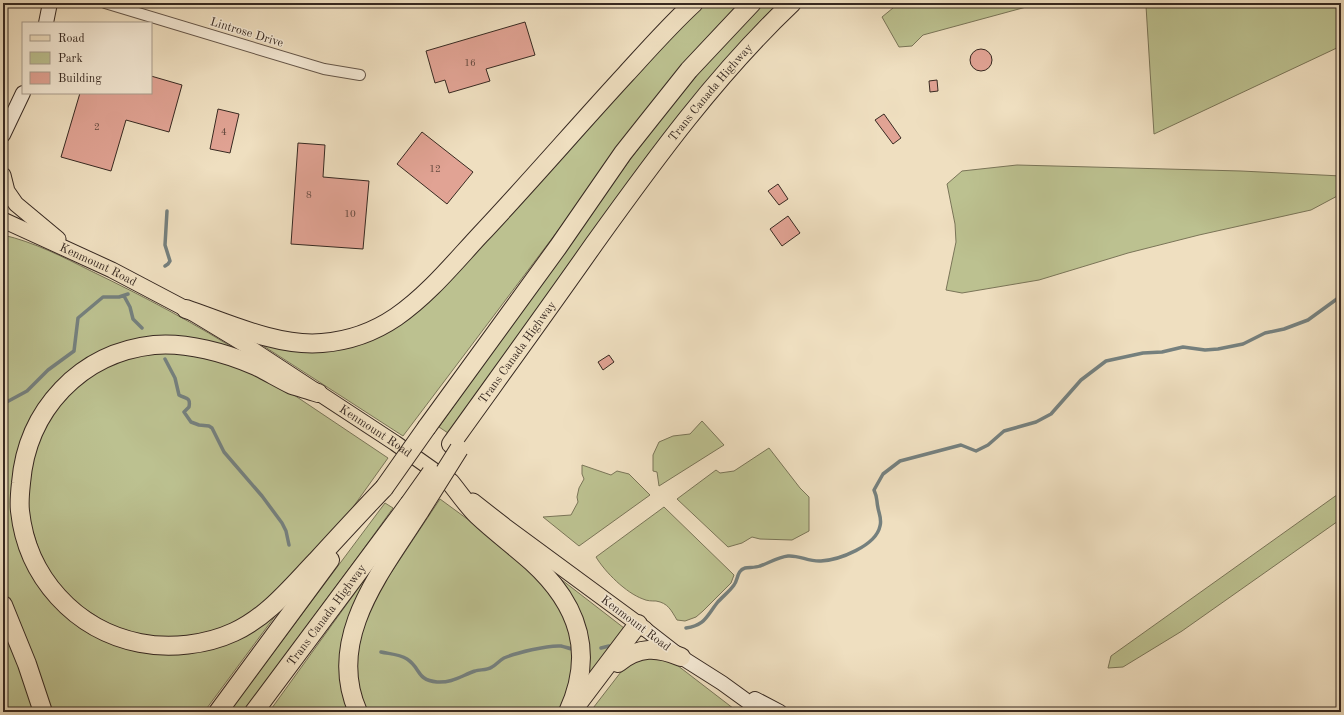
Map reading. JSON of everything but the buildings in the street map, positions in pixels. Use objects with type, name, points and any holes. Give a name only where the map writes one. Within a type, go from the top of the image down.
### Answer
[{"type":"highway","points":[[186,309],[274,339],[317,344],[344,340],[368,332],[390,320],[413,304],[441,276],[640,59],[694,3]]},
{"type":"highway","points":[[218,712],[384,488],[641,130],[690,70],[752,3]]},
{"type":"highway","name":"Trans Canada Highway","points":[[254,712],[415,507],[544,314],[676,132],[729,68],[762,32],[792,3]]},
{"type":"highway","points":[[318,393],[293,385],[256,366],[237,359],[196,348],[175,345],[156,345],[124,351],[105,358],[77,375],[51,402],[41,418],[26,452],[22,472],[20,510],[24,531],[32,557],[40,573],[64,604],[93,626],[111,634],[129,640],[165,646],[193,643],[218,638],[235,632],[280,599],[384,488]]},
{"type":"highway","points":[[450,482],[477,514],[541,571],[567,604],[577,627],[582,656],[577,689],[568,712]]},
{"type":"highway","points":[[358,712],[349,687],[348,654],[352,633],[362,607],[415,507]]},
{"type":"highway","points":[[3,605],[27,664],[43,712]]},
{"type":"highway","points":[[582,712],[618,663],[641,626]]},
{"type":"highway","points":[[572,712],[641,626]]},
{"type":"highway","points":[[618,663],[634,652],[649,649],[658,650],[681,657]]},
{"type":"main road","points":[[46,22],[50,3]]},
{"type":"main road","points":[[3,136],[23,94]]},
{"type":"main road","points":[[3,175],[7,191],[16,204],[71,250]]},
{"type":"main road","name":"Kenmount Road","points":[[3,220],[71,250],[159,294],[244,344],[395,443],[450,482],[505,526],[681,657],[722,683],[762,712]]},
{"type":"main road","name":"Kenmount Road","points":[[722,683],[780,712]]},
{"type":"street","name":"Lintrose Drive","points":[[105,3],[324,69],[360,75]]},
{"type":"green space","points":[[700,3],[743,3],[630,135],[403,436],[248,336],[272,343],[378,332]]},
{"type":"green space","points":[[764,3],[779,3],[731,53],[647,156],[448,433],[439,427],[641,145],[712,58]]},
{"type":"green space","points":[[899,3],[1041,3],[923,35],[912,46],[899,47],[882,17]]},
{"type":"green space","points":[[1121,3],[1341,3],[1341,46],[1154,134],[1146,6]]},
{"type":"green space","points":[[1017,165],[1241,171],[1341,176],[1341,194],[1311,210],[1199,235],[1128,253],[1039,280],[962,293],[946,290],[956,242],[955,224],[947,184],[962,171]]},
{"type":"green space","points":[[3,235],[48,250],[70,260],[151,301],[246,356],[198,342],[78,368],[14,476],[58,606],[167,650],[284,604],[204,712],[49,712],[33,665],[3,591]]},
{"type":"green space","points":[[164,350],[233,363],[291,393],[388,458],[336,531],[279,595],[246,620],[188,639],[124,634],[62,594],[35,550],[24,484],[47,418],[80,380],[121,358]]},
{"type":"green space","points":[[702,421],[724,445],[659,486],[657,472],[653,471],[653,455],[659,442],[673,436],[690,434]]},
{"type":"green space","points":[[769,448],[800,488],[809,497],[809,531],[792,540],[760,539],[752,537],[742,543],[728,547],[677,499],[716,470],[720,473],[734,471]]},
{"type":"green space","points":[[582,465],[611,475],[617,471],[629,474],[650,495],[579,546],[543,517],[571,515],[578,502],[577,497],[579,488],[584,479],[582,474]]},
{"type":"green space","points":[[1341,492],[1341,519],[1182,631],[1123,667],[1108,668],[1111,656]]},
{"type":"green space","points":[[440,499],[496,540],[547,588],[569,624],[575,661],[561,712],[365,712],[354,675],[361,629],[383,585]]},
{"type":"green space","points":[[385,503],[393,508],[243,712],[229,712]]},
{"type":"green space","points":[[664,507],[734,575],[731,583],[703,611],[696,617],[685,621],[677,620],[671,610],[664,603],[645,600],[623,587],[610,575],[596,557]]},
{"type":"green space","points":[[383,554],[361,595],[351,712],[269,712]]},
{"type":"green space","points":[[549,570],[624,628],[587,680]]},
{"type":"green space","points":[[3,618],[38,712],[3,712]]},
{"type":"green space","points":[[650,657],[673,662],[738,712],[590,712],[624,668],[628,665]]},
{"type":"waterway","points":[[165,266],[170,261],[165,245],[167,211]]},
{"type":"waterway","points":[[3,404],[27,391],[48,370],[74,351],[78,318],[103,297],[119,297],[128,294]]},
{"type":"waterway","points":[[124,296],[130,307],[133,319],[142,328]]},
{"type":"waterway","points":[[686,628],[697,625],[704,620],[734,585],[742,569],[758,567],[788,556],[796,556],[817,561],[829,560],[856,551],[872,540],[881,523],[874,490],[883,474],[900,461],[961,445],[976,451],[988,445],[1004,431],[1036,422],[1051,414],[1081,380],[1106,361],[1143,353],[1162,352],[1183,347],[1205,350],[1243,344],[1265,333],[1284,329],[1308,320],[1341,296]]},
{"type":"waterway","points":[[165,359],[175,378],[179,395],[187,398],[189,401],[189,407],[184,412],[191,422],[212,428],[224,452],[262,496],[282,523],[286,531],[289,545]]},
{"type":"waterway","points":[[381,652],[404,657],[415,666],[425,679],[442,682],[452,680],[477,670],[490,668],[504,658],[524,652],[555,646],[572,649]]},
{"type":"waterway","points":[[601,648],[609,646]]}]
